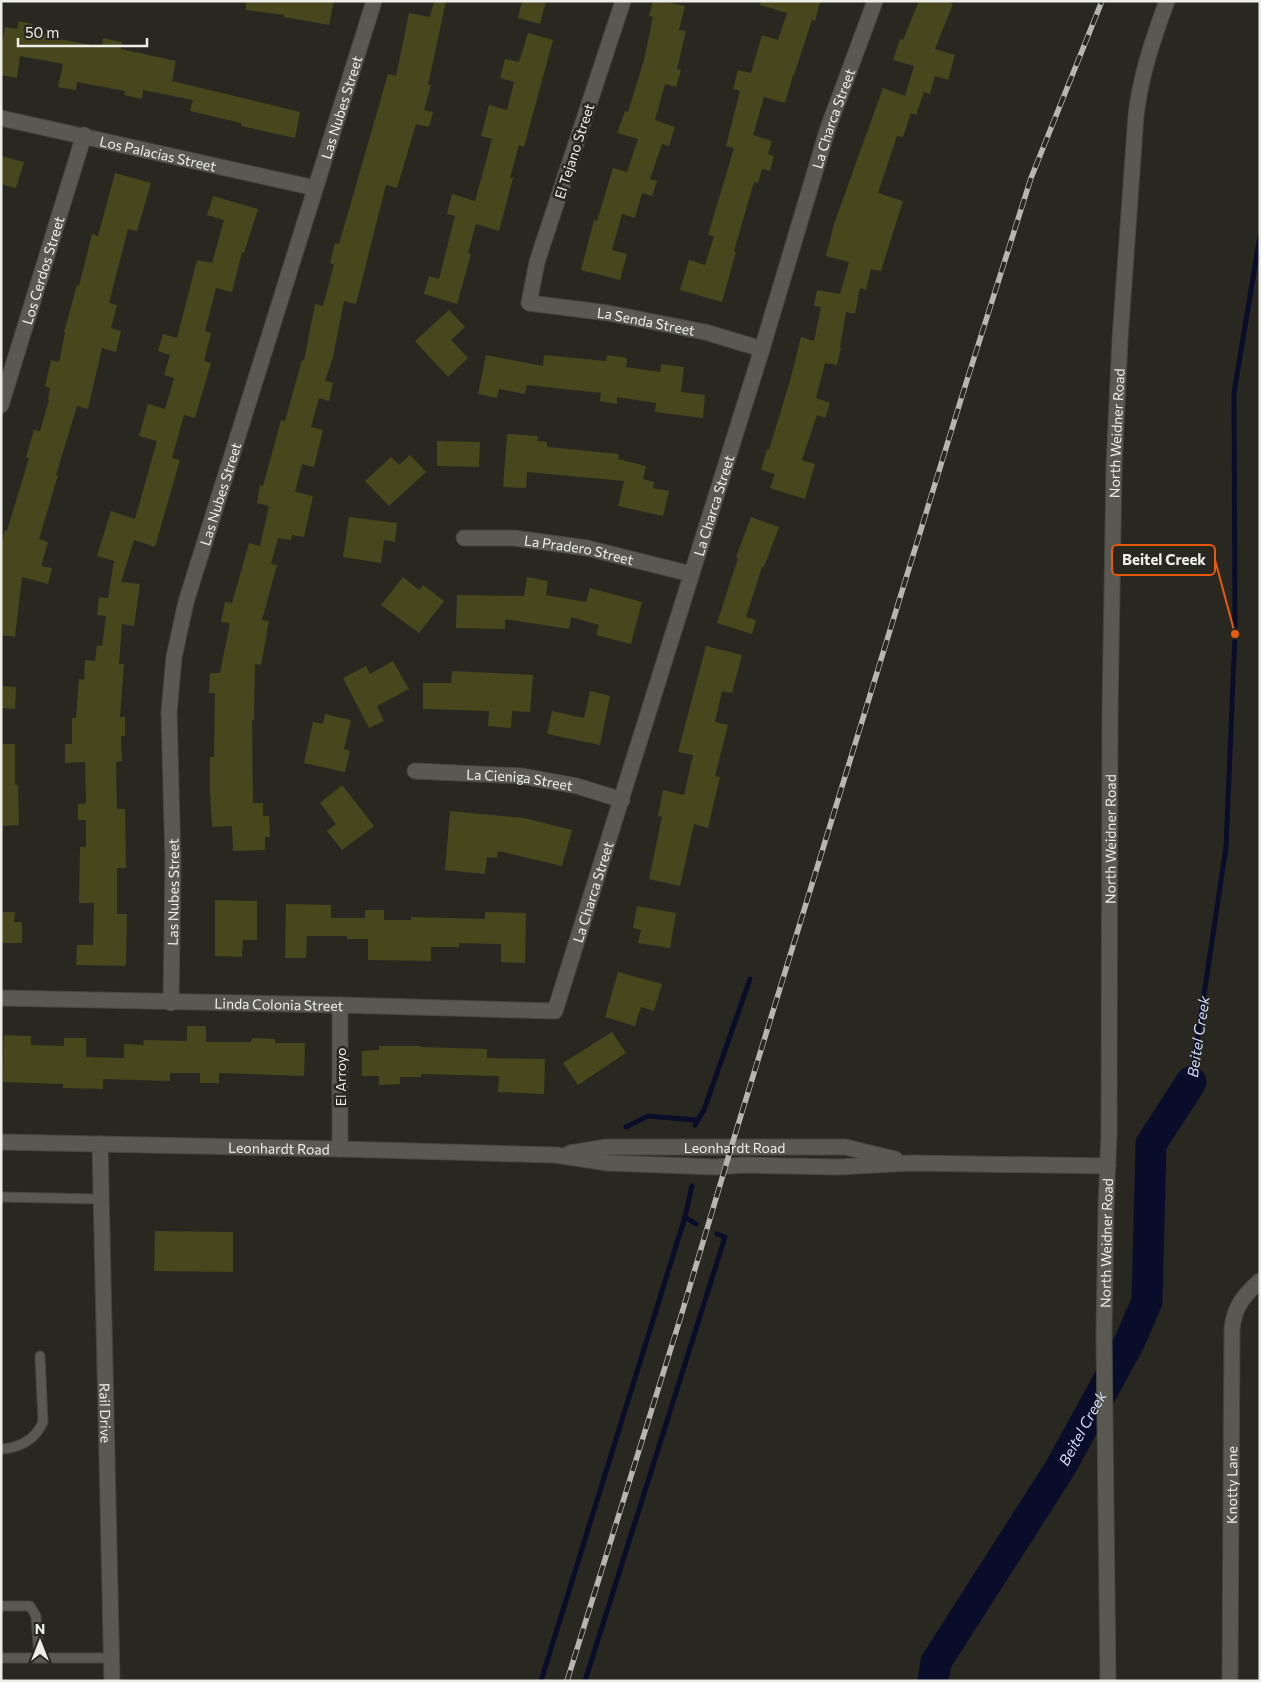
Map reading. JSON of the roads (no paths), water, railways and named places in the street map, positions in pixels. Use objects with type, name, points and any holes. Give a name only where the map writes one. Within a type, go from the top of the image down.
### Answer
[{"type":"street","name":"Las Nubes Street","points":[[171,1002],[173,862],[169,712],[174,657],[186,602],[374,1]]},
{"type":"street","name":"El Tejano Street","points":[[529,303],[538,262],[623,1]]},
{"type":"street","name":"La Charca Street","points":[[555,1011],[762,349],[828,128],[875,1]]},
{"type":"street","name":"North Weidner Road","points":[[1108,1681],[1104,1335],[1109,1133],[1110,712],[1114,467],[1120,339],[1139,91],[1150,47],[1167,1]]},
{"type":"street","name":"Los Palacias Street","points":[[1,118],[315,188]]},
{"type":"street","name":"Los Cerdos Street","points":[[1,405],[84,136]]},
{"type":"street","name":"La Senda Street","points":[[529,303],[608,313],[706,332],[762,349]]},
{"type":"street","name":"La Pradero Street","points":[[464,538],[514,538],[587,548],[691,574]]},
{"type":"street","name":"La Cieniga Street","points":[[415,771],[522,776],[577,786],[622,800]]},
{"type":"street","name":"Linda Colonia Street","points":[[1,998],[555,1011]]},
{"type":"street","name":"El Arroyo","points":[[340,1005],[340,1148]]},
{"type":"street","name":"Leonhardt Road","points":[[1,1142],[340,1148],[556,1155],[608,1163],[716,1167],[744,1165],[839,1167],[912,1163],[1108,1166]]},
{"type":"street","name":"Rail Drive","points":[[100,1144],[112,1681]]},
{"type":"street","name":"Knotty Lane","points":[[1230,1681],[1232,1329],[1235,1311],[1246,1292],[1260,1281]]},
{"type":"lane","points":[[1,1197],[101,1199]]},
{"type":"lane","points":[[1,1449],[13,1449],[32,1439],[39,1431],[43,1422],[40,1356]]},
{"type":"lane","points":[[1,1606],[30,1606],[36,1616],[39,1658]]},
{"type":"lane","points":[[1,1658],[112,1658]]},
{"type":"waterway","name":"Beitel Creek","points":[[1191,1082],[1226,847],[1235,634],[1234,393],[1260,236]]},
{"type":"waterway","points":[[695,1125],[704,1110],[750,979]]},
{"type":"waterway","name":"Beitel Creek","points":[[933,1681],[936,1662],[1059,1470],[1130,1341],[1147,1301],[1151,1144],[1191,1082]]},
{"type":"waterway","points":[[626,1127],[648,1116],[696,1120]]},
{"type":"waterway","points":[[541,1681],[685,1217],[692,1186]]},
{"type":"waterway","points":[[685,1217],[696,1224]]},
{"type":"waterway","points":[[585,1681],[725,1237],[717,1234]]},
{"type":"railway","points":[[567,1681],[681,1316],[962,396],[1031,178],[1102,1]]},
{"type":"place","name":"Beitel Creek","points":[[1235,634]]}]
